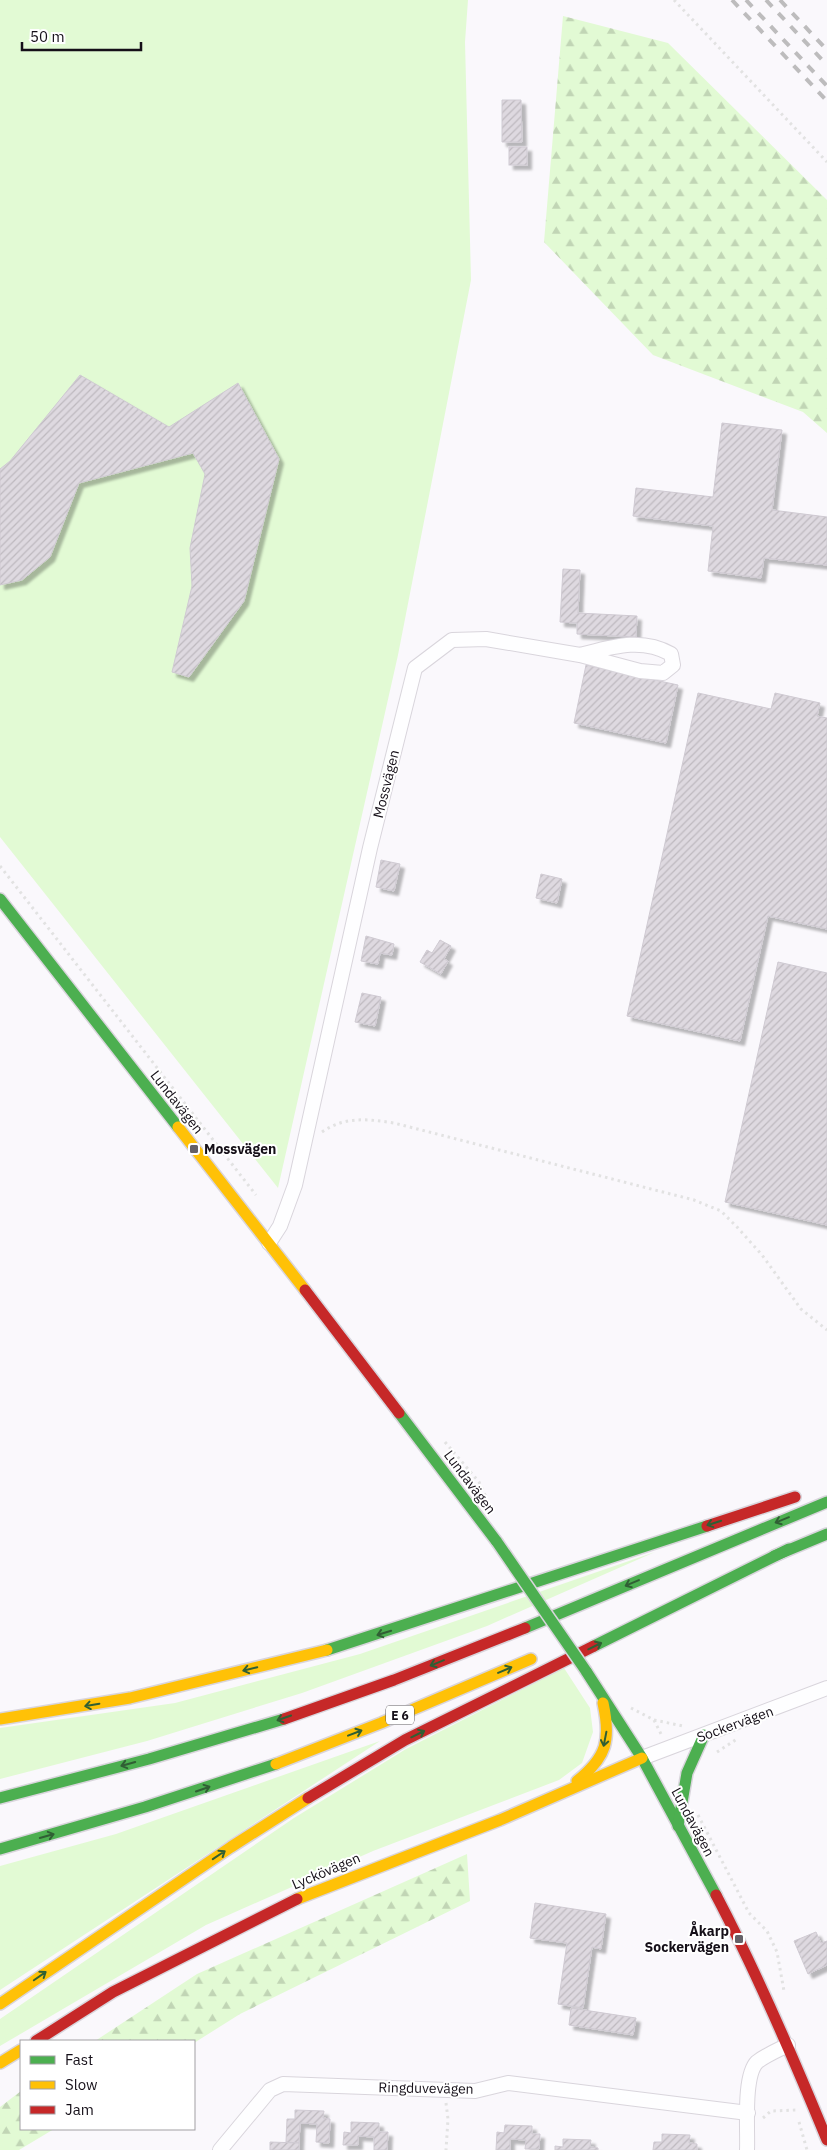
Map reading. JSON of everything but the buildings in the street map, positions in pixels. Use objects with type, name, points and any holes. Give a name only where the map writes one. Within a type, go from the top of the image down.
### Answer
[{"type":"main road","name":"Lundavägen","points":[[0,899],[269,1243],[497,1542],[600,1692],[642,1758],[736,1933],[788,2045],[827,2140]]},
{"type":"main road","points":[[0,1719],[130,1698],[315,1654],[414,1623],[605,1558],[808,1494]]},
{"type":"main road","points":[[0,1798],[74,1780],[270,1722],[393,1681],[827,1502]]},
{"type":"main road","points":[[600,1629],[827,1534]]},
{"type":"main road","points":[[0,2004],[231,1847],[339,1778],[405,1740],[789,1549]]},
{"type":"main road","name":"E 6","points":[[0,1849],[185,1795],[290,1758],[409,1712],[582,1637]]},
{"type":"main road","points":[[552,1797],[577,1782],[596,1765],[601,1756],[607,1727],[600,1692]]},
{"type":"main road","points":[[678,1826],[687,1772],[704,1735]]},
{"type":"main road","name":"Lyckövägen","points":[[38,2040],[113,1992],[262,1915],[326,1886],[552,1797],[642,1758]]},
{"type":"main road","points":[[0,2063],[20,2051]]},
{"type":"street","name":"Mossvägen","points":[[269,1243],[280,1226],[290,1203],[370,848],[415,668],[452,640],[486,639],[580,655],[648,672],[663,673],[673,665],[671,654],[657,646],[622,645],[580,655]]},
{"type":"street","name":"Sockervägen","points":[[642,1758],[826,1691]]},
{"type":"street","points":[[747,2150],[749,2083],[752,2069],[764,2057],[788,2045]]},
{"type":"street","name":"Ringduvevägen","points":[[220,2150],[270,2090],[283,2084],[475,2091],[508,2083],[748,2113]]},
{"type":"path","points":[[674,0],[792,128],[827,162]]},
{"type":"path","points":[[302,1151],[323,1131],[338,1123],[371,1119],[447,1136],[523,1158],[694,1200],[721,1211],[762,1255],[801,1309],[827,1330]]},
{"type":"path","points":[[627,1706],[654,1720],[669,1748]]},
{"type":"path","points":[[713,1755],[744,1735]]},
{"type":"path","points":[[697,1812],[749,1913],[767,1931],[777,1952],[786,1998]]},
{"type":"path","points":[[445,2099],[448,2119],[446,2150]]},
{"type":"path","points":[[760,2123],[772,2111],[799,2110]]},
{"type":"green space","points":[[0,0],[468,0],[465,42],[471,280],[398,655],[278,1188],[0,837]]},
{"type":"green space","points":[[563,16],[668,43],[827,200],[827,433],[803,412],[653,355],[544,242]]},
{"type":"green space","points":[[655,1552],[487,1626],[302,1693],[147,1741],[0,1779],[0,1728],[175,1703],[360,1654]]},
{"type":"green space","points":[[564,1668],[590,1708],[593,1732],[582,1763],[559,1780],[373,1851],[206,1925],[0,2046],[0,2019],[294,1818],[406,1749]]},
{"type":"green space","points":[[380,1741],[0,1990],[0,1866],[116,1834]]},
{"type":"green space","points":[[467,1854],[470,1901],[240,2014],[195,2042],[195,2040],[97,2040],[197,1974]]},
{"type":"green space","points":[[20,2092],[20,2130],[52,2130],[19,2150],[0,2150],[0,2107]]},
{"type":"railway","points":[[732,0],[827,101]]},
{"type":"railway","points":[[746,0],[827,86]]},
{"type":"railway","points":[[766,0],[827,65]]},
{"type":"railway","points":[[780,0],[827,50]]},
{"type":"traffic: fast","points":[[0,899],[178,1127]]},
{"type":"traffic: fast","points":[[399,1413],[497,1542]]},
{"type":"traffic: fast","points":[[525,1628],[827,1502]]},
{"type":"traffic: fast","points":[[327,1650],[707,1526]]},
{"type":"traffic: fast","points":[[774,1556],[827,1534]]},
{"type":"traffic: fast","points":[[497,1542],[586,1671]]},
{"type":"traffic: fast","points":[[594,1646],[789,1549]]},
{"type":"traffic: fast","points":[[586,1671],[642,1758],[716,1895]]},
{"type":"traffic: fast","points":[[0,1798],[149,1759],[284,1719]]},
{"type":"traffic: fast","points":[[678,1826],[687,1773],[704,1735]]},
{"type":"traffic: fast","points":[[0,1849],[145,1807],[276,1764]]},
{"type":"traffic: slow","points":[[178,1127],[305,1290]]},
{"type":"traffic: slow","points":[[0,1719],[130,1698],[327,1650]]},
{"type":"traffic: slow","points":[[276,1764],[381,1723],[531,1659]]},
{"type":"traffic: slow","points":[[577,1781],[601,1756],[607,1727],[603,1703]]},
{"type":"traffic: slow","points":[[297,1899],[500,1820],[642,1758]]},
{"type":"traffic: slow","points":[[0,2004],[231,1847],[308,1798]]},
{"type":"traffic: slow","points":[[0,2063],[20,2051]]},
{"type":"traffic: jam","points":[[305,1290],[399,1413]]},
{"type":"traffic: jam","points":[[707,1526],[795,1497]]},
{"type":"traffic: jam","points":[[284,1719],[394,1680],[525,1628]]},
{"type":"traffic: jam","points":[[308,1798],[405,1740],[594,1646]]},
{"type":"traffic: jam","points":[[716,1895],[774,2016],[827,2140]]},
{"type":"traffic: jam","points":[[38,2040],[113,1992],[297,1899]]},
{"type":"place","name":"Mossvägen","points":[[194,1149]]},
{"type":"place","name":"Åkarp Sockervägen","points":[[739,1939]]}]
